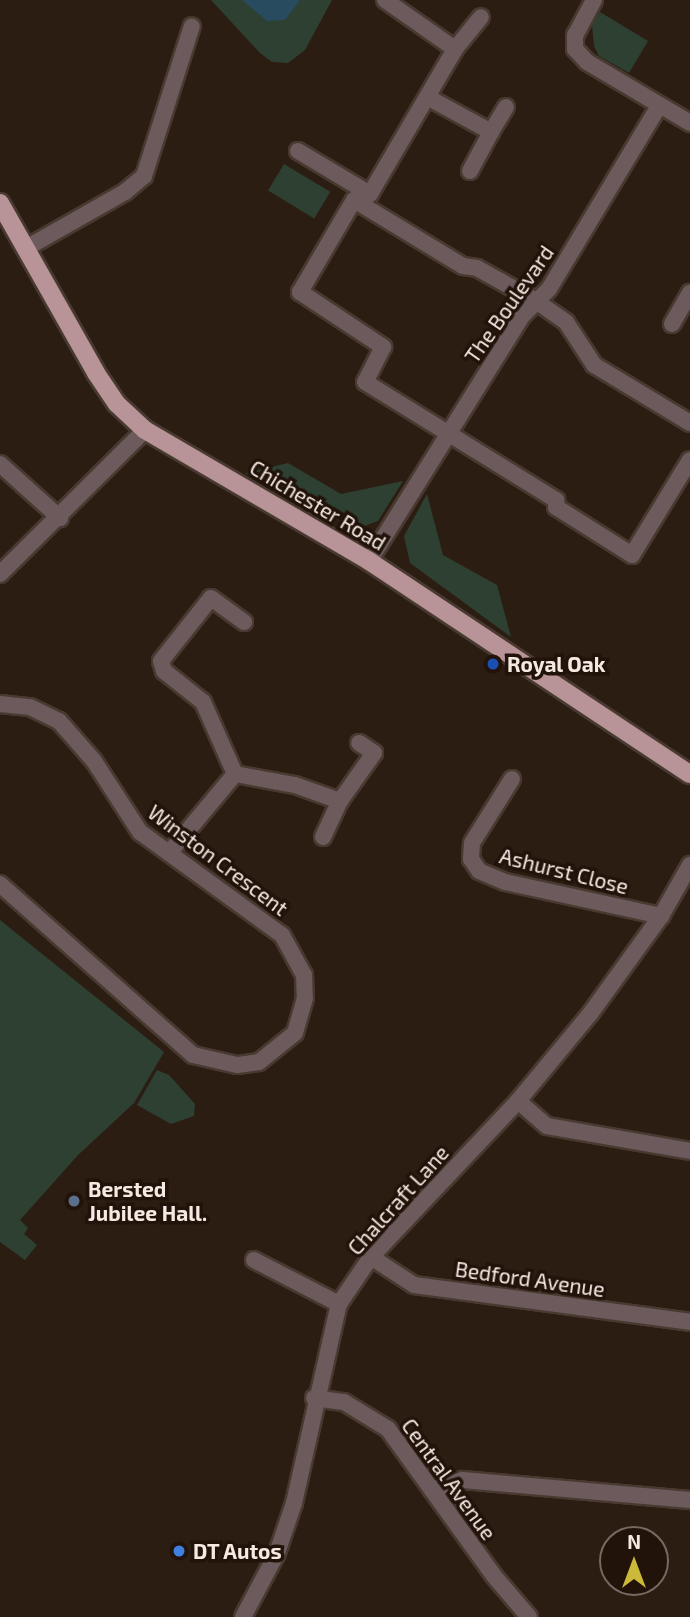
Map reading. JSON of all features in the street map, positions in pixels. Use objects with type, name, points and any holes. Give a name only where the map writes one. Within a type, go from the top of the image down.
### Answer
[{"type":"main road","name":"Chichester Road","points":[[0,203],[28,247],[96,373],[117,404],[145,430],[369,561],[586,709],[688,769]]},
{"type":"street","points":[[385,0],[455,49]]},
{"type":"street","points":[[594,0],[575,34],[575,49],[587,62],[690,123]]},
{"type":"street","points":[[481,17],[455,49],[429,98],[370,194],[354,201],[300,292],[383,347],[365,382],[556,500],[556,507],[632,555],[690,460]]},
{"type":"street","points":[[28,247],[125,192],[144,176],[191,26]]},
{"type":"street","points":[[429,98],[491,132]]},
{"type":"street","name":"The Boulevard","points":[[369,561],[536,301],[549,289],[659,106]]},
{"type":"street","points":[[470,171],[506,107]]},
{"type":"street","points":[[298,150],[370,194]]},
{"type":"street","points":[[354,201],[463,266],[477,268],[536,301],[566,322],[594,365],[690,423]]},
{"type":"street","points":[[672,324],[689,297]]},
{"type":"street","points":[[0,574],[60,518],[145,430]]},
{"type":"street","points":[[0,464],[60,518]]},
{"type":"street","points":[[235,774],[203,702],[164,671],[161,661],[211,598],[244,622]]},
{"type":"street","name":"Winston Crescent","points":[[0,704],[30,707],[60,721],[87,752],[140,832],[282,935],[296,956],[304,975],[302,1016],[295,1032],[259,1062],[226,1064],[193,1055],[0,884]]},
{"type":"street","points":[[323,837],[340,801],[374,753],[359,743]]},
{"type":"street","points":[[235,774],[295,785],[340,801]]},
{"type":"street","points":[[169,853],[235,774]]},
{"type":"street","name":"Ashurst Close","points":[[512,779],[472,843],[471,859],[479,872],[505,882],[661,916]]},
{"type":"street","name":"Chalcraft Lane","points":[[243,1617],[277,1553],[294,1503],[314,1398],[339,1304],[372,1257],[518,1101],[590,1014],[661,916],[690,865]]},
{"type":"street","points":[[518,1101],[547,1126],[690,1151]]},
{"type":"street","name":"Bedford Avenue","points":[[372,1257],[415,1285],[690,1322]]},
{"type":"street","points":[[254,1260],[339,1304]]},
{"type":"street","name":"Central Avenue","points":[[314,1398],[344,1402],[374,1417],[388,1429],[529,1617]]},
{"type":"street","points":[[432,1490],[462,1479],[690,1500]]},
{"type":"green space","points":[[211,0],[332,0],[305,50],[288,63],[272,62],[260,53]]},
{"type":"green space","points":[[600,12],[648,41],[629,73],[599,56],[594,46],[592,25]]},
{"type":"green space","points":[[284,164],[330,192],[314,218],[268,191]]},
{"type":"green space","points":[[288,463],[341,494],[403,481],[378,521],[356,529],[245,473]]},
{"type":"green space","points":[[427,494],[443,555],[497,585],[511,637],[410,563],[404,536]]},
{"type":"green space","points":[[0,920],[164,1052],[134,1103],[78,1155],[20,1220],[28,1228],[24,1234],[37,1245],[25,1260],[0,1242]]},
{"type":"green space","points":[[157,1070],[169,1075],[195,1104],[194,1116],[171,1124],[137,1105]]},
{"type":"water","points":[[242,0],[300,0],[285,20],[267,21]]},
{"type":"place","name":"Royal Oak","points":[[493,664]]},
{"type":"place","name":"Bersted Jubilee Hall.","points":[[74,1201]]},
{"type":"place","name":"DT Autos","points":[[179,1551]]}]
